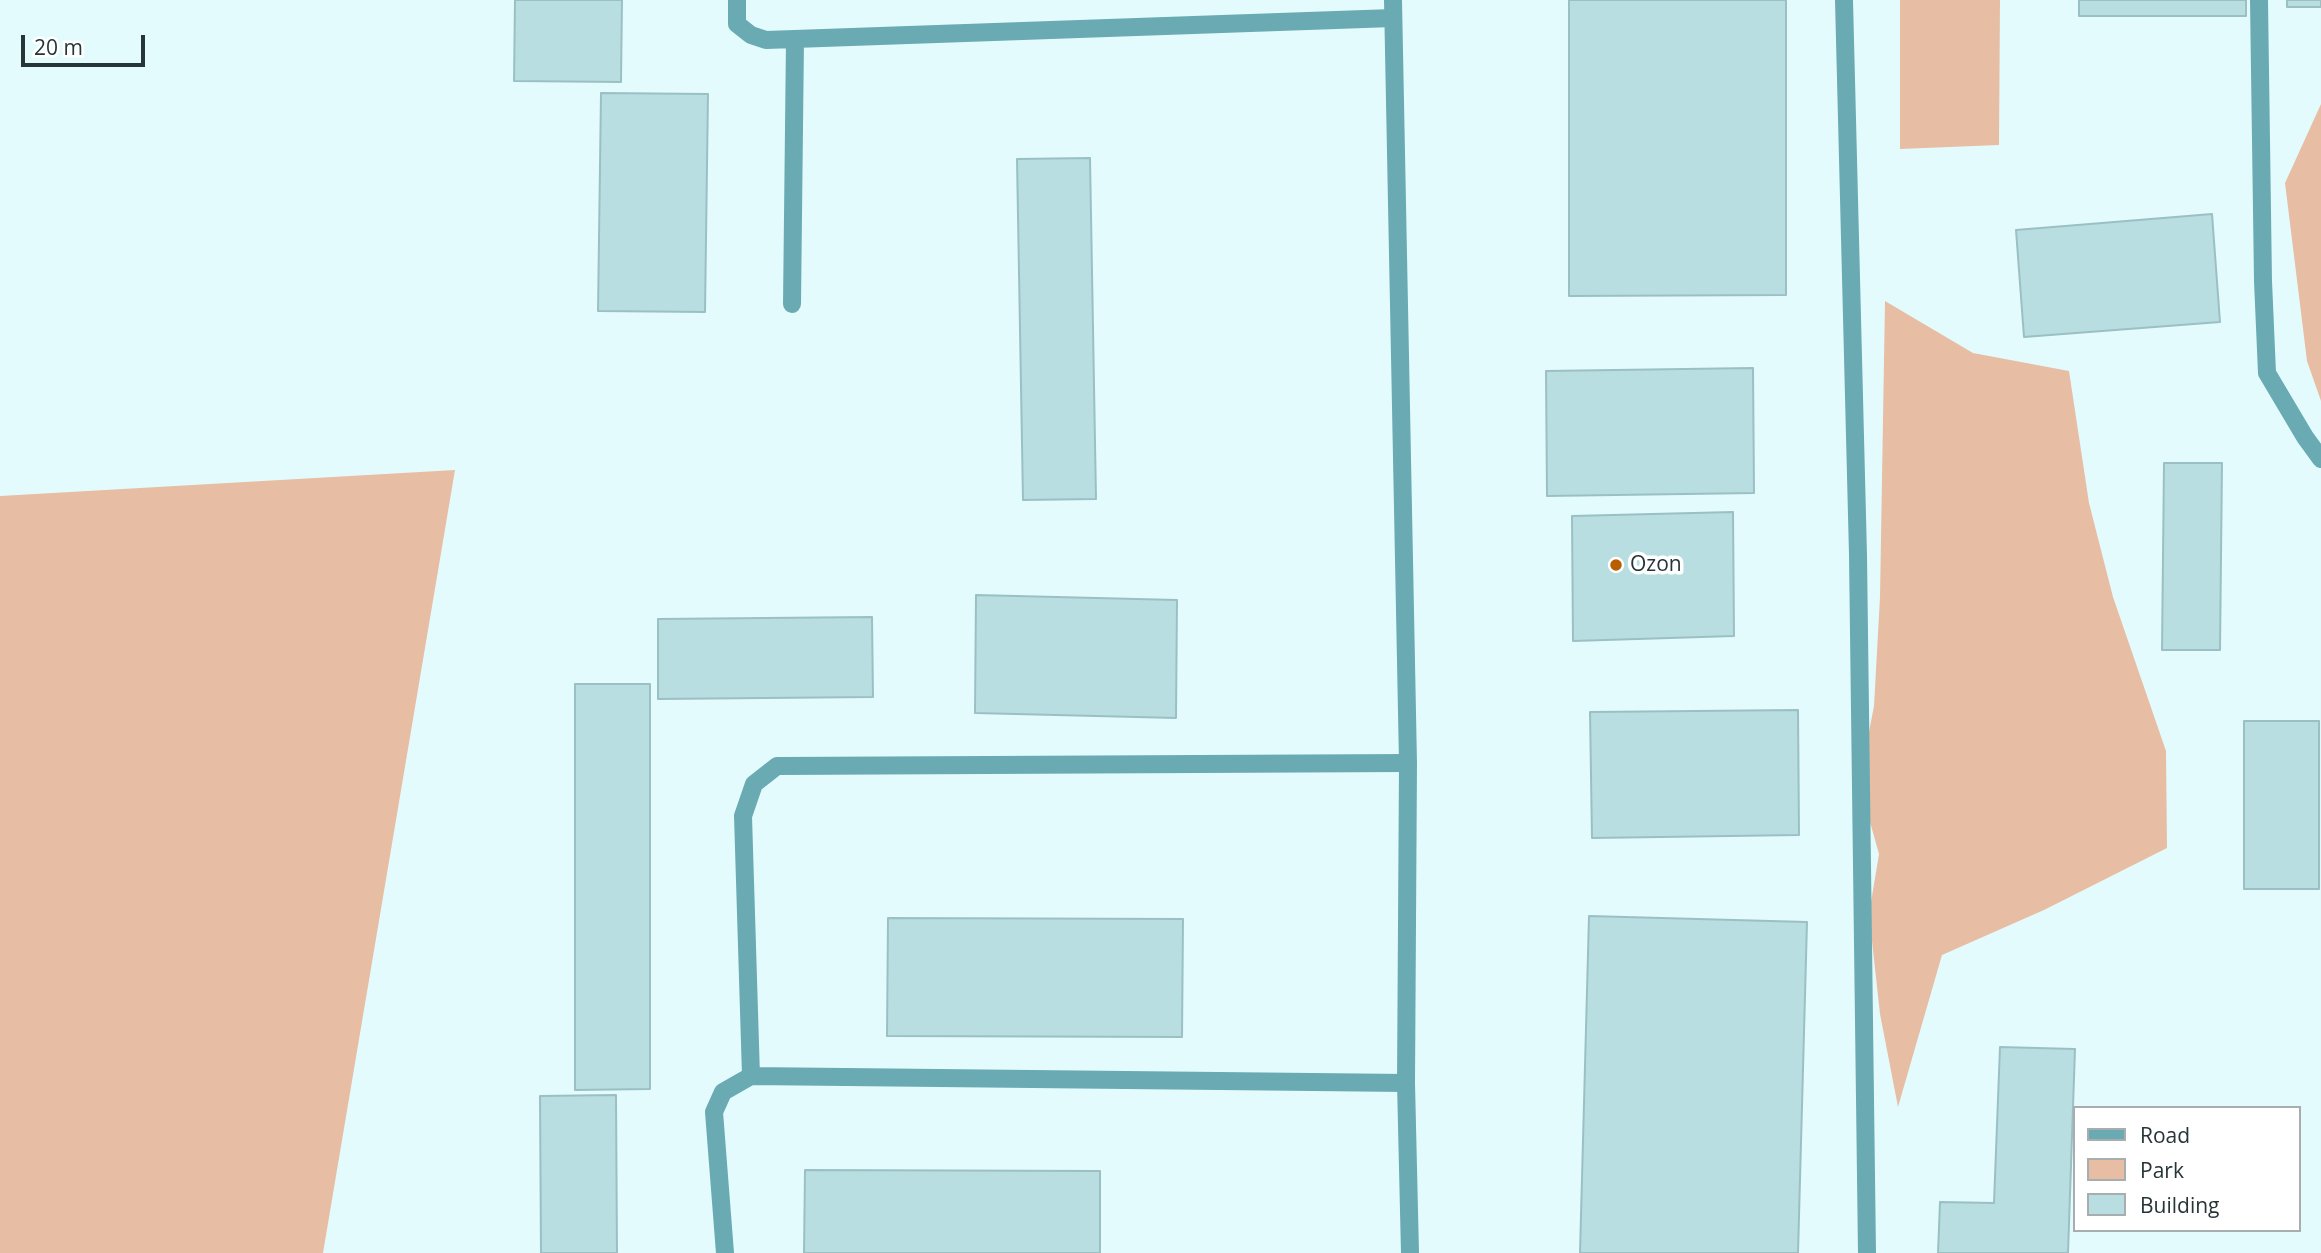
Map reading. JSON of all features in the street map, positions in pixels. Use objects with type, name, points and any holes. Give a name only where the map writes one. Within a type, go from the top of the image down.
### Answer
[{"type":"street","points":[[737,0],[737,24],[751,35],[766,40],[1393,18]]},
{"type":"street","points":[[1393,0],[1408,763],[1406,1083],[1410,1253]]},
{"type":"street","points":[[1844,0],[1858,555],[1867,1253]]},
{"type":"street","points":[[2259,0],[2267,373],[2321,459]]},
{"type":"street","points":[[792,303],[795,40]]},
{"type":"street","points":[[751,1076],[743,816],[754,784],[777,766],[1408,763]]},
{"type":"street","points":[[725,1253],[714,1112],[723,1091],[751,1076],[1406,1083]]},
{"type":"green space","points":[[1900,0],[2000,0],[1999,145],[1900,149]]},
{"type":"green space","points":[[2321,104],[2321,401],[2307,361],[2285,183]]},
{"type":"green space","points":[[1885,301],[1973,353],[2069,371],[2089,503],[2113,597],[2166,751],[2167,848],[2044,910],[1942,955],[1898,1107],[1880,1014],[1869,914],[1879,854],[1859,783],[1874,706],[1880,597]]},
{"type":"green space","points":[[455,470],[323,1253],[0,1253],[0,496]]},
{"type":"building","points":[[515,0],[622,0],[621,82],[514,81]]},
{"type":"building","points":[[1569,0],[1786,0],[1786,295],[1569,296]]},
{"type":"building","points":[[2079,0],[2246,0],[2246,16],[2079,16]]},
{"type":"building","points":[[2287,0],[2321,0],[2321,7],[2287,7]]},
{"type":"building","points":[[601,93],[708,94],[705,312],[598,311]]},
{"type":"building","points":[[1090,158],[1096,499],[1023,500],[1017,159]]},
{"type":"building","points":[[2212,214],[2220,322],[2024,337],[2016,230]]},
{"type":"building","points":[[1753,368],[1754,493],[1547,496],[1546,371]]},
{"type":"building","points":[[2164,463],[2222,463],[2220,650],[2162,650]]},
{"type":"building","points":[[1733,512],[1734,636],[1573,641],[1572,516]]},
{"type":"building","points":[[976,595],[1177,600],[1176,718],[975,713]]},
{"type":"building","points":[[872,617],[873,697],[658,699],[658,619]]},
{"type":"building","points":[[575,684],[650,684],[650,1089],[575,1090]]},
{"type":"building","points":[[1798,710],[1799,835],[1592,838],[1590,712]]},
{"type":"building","points":[[2244,721],[2319,721],[2319,889],[2244,889]]},
{"type":"building","points":[[1589,916],[1807,922],[1798,1253],[1580,1253]]},
{"type":"building","points":[[888,918],[1183,919],[1182,1037],[887,1036]]},
{"type":"building","points":[[2000,1047],[2075,1049],[2068,1253],[1938,1253],[1940,1202],[1994,1203]]},
{"type":"building","points":[[616,1095],[617,1253],[541,1253],[540,1096]]},
{"type":"building","points":[[805,1170],[1100,1171],[1100,1253],[804,1253]]},
{"type":"place","name":"Ozon","points":[[1616,565]]}]
